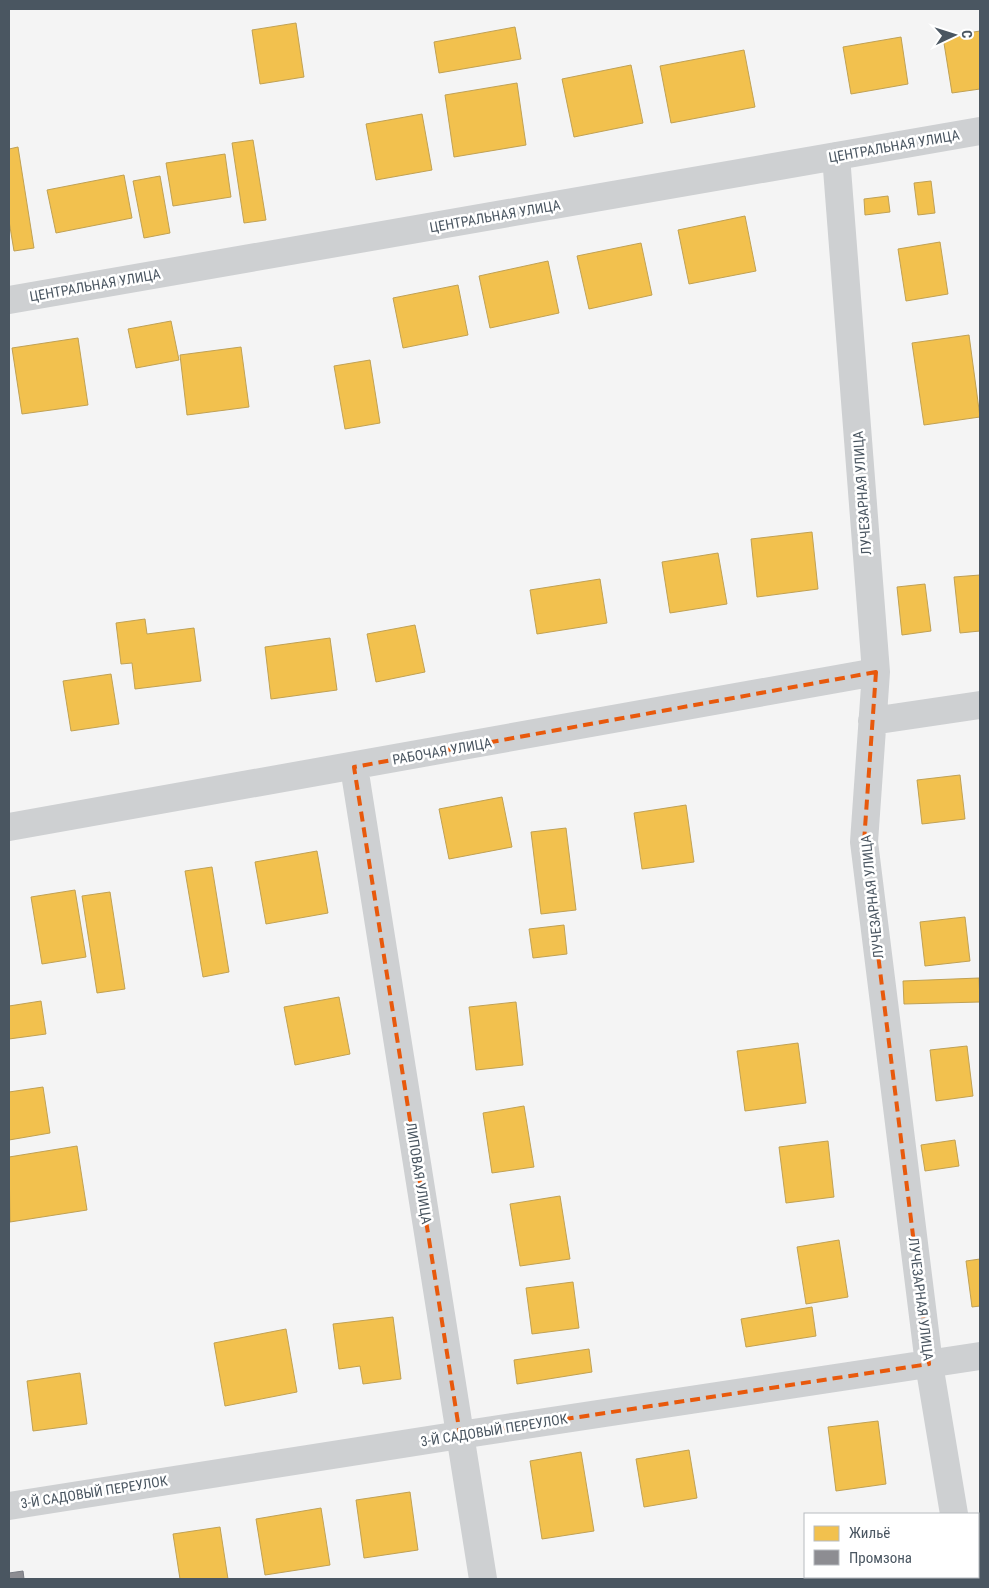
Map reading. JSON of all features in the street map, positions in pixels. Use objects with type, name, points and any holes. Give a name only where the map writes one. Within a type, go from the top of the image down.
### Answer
[{"type":"street","name":"ЦЕНТРАЛЬНАЯ УЛИЦА","points":[[9,300],[980,131]]},
{"type":"street","name":"ЛУЧЕЗАРНАЯ УЛИЦА","points":[[836,156],[876,672],[864,842],[929,1364],[954,1513]]},
{"type":"street","name":"РАБОЧАЯ УЛИЦА","points":[[9,827],[354,767],[876,672]]},
{"type":"street","points":[[872,721],[980,705]]},
{"type":"street","name":"ЛИПОВАЯ УЛИЦА","points":[[354,767],[482,1579]]},
{"type":"street","name":"3-Й САДОВЫЙ ПЕРЕУЛОК","points":[[9,1506],[460,1434],[980,1356]]},
{"type":"highlighted area","points":[[876,672],[864,842],[929,1364],[460,1435],[354,767]]},
{"type":"building: Жильё","points":[[296,23],[304,77],[260,84],[252,30]]},
{"type":"building: Жильё","points":[[515,27],[521,59],[439,73],[434,42]]},
{"type":"building: Жильё","points":[[980,31],[980,89],[952,93],[943,37]]},
{"type":"building: Жильё","points":[[901,37],[908,84],[851,94],[843,47]]},
{"type":"building: Жильё","points":[[744,50],[755,107],[671,123],[660,66]]},
{"type":"building: Жильё","points":[[631,65],[643,123],[574,137],[562,79]]},
{"type":"building: Жильё","points":[[517,83],[526,145],[454,157],[445,95]]},
{"type":"building: Жильё","points":[[422,114],[432,170],[376,180],[366,124]]},
{"type":"building: Жильё","points":[[253,140],[266,220],[244,223],[232,143]]},
{"type":"building: Жильё","points":[[18,147],[34,248],[14,251],[9,221],[9,149]]},
{"type":"building: Жильё","points":[[225,154],[231,197],[173,206],[166,163]]},
{"type":"building: Жильё","points":[[124,175],[132,218],[56,233],[47,190]]},
{"type":"building: Жильё","points":[[160,176],[170,233],[144,238],[133,181]]},
{"type":"building: Жильё","points":[[931,181],[935,213],[918,215],[914,183]]},
{"type":"building: Жильё","points":[[888,196],[890,212],[865,215],[864,199]]},
{"type":"building: Жильё","points":[[745,216],[756,271],[689,284],[678,230]]},
{"type":"building: Жильё","points":[[940,242],[948,294],[906,301],[898,249]]},
{"type":"building: Жильё","points":[[641,243],[652,295],[589,309],[577,256]]},
{"type":"building: Жильё","points":[[548,261],[559,313],[490,328],[479,276]]},
{"type":"building: Жильё","points":[[458,285],[468,335],[403,348],[393,298]]},
{"type":"building: Жильё","points":[[171,321],[179,360],[136,368],[128,329]]},
{"type":"building: Жильё","points":[[969,335],[980,417],[924,425],[912,343]]},
{"type":"building: Жильё","points":[[78,338],[88,405],[22,414],[12,348]]},
{"type":"building: Жильё","points":[[241,347],[249,407],[187,415],[180,355]]},
{"type":"building: Жильё","points":[[370,360],[380,423],[345,429],[334,366]]},
{"type":"building: Жильё","points":[[812,532],[818,589],[757,597],[751,539]]},
{"type":"building: Жильё","points":[[718,553],[727,604],[670,613],[662,562]]},
{"type":"building: Жильё","points":[[980,575],[980,631],[960,633],[954,577]]},
{"type":"building: Жильё","points":[[600,579],[607,623],[537,634],[530,590]]},
{"type":"building: Жильё","points":[[925,584],[931,631],[902,635],[897,587]]},
{"type":"building: Жильё","points":[[145,619],[147,634],[194,628],[201,681],[135,689],[132,663],[121,664],[116,623]]},
{"type":"building: Жильё","points":[[415,625],[425,672],[376,682],[367,634]]},
{"type":"building: Жильё","points":[[330,638],[337,690],[271,699],[265,647]]},
{"type":"building: Жильё","points":[[111,674],[119,724],[71,731],[63,681]]},
{"type":"building: Жильё","points":[[960,775],[965,819],[922,824],[917,780]]},
{"type":"building: Жильё","points":[[502,797],[512,847],[449,859],[439,809]]},
{"type":"building: Жильё","points":[[686,805],[694,862],[642,869],[634,813]]},
{"type":"building: Жильё","points":[[566,828],[576,910],[541,914],[531,832]]},
{"type":"building: Жильё","points":[[317,851],[328,913],[266,924],[255,862]]},
{"type":"building: Жильё","points":[[212,867],[229,972],[203,977],[185,871]]},
{"type":"building: Жильё","points":[[75,890],[86,957],[42,964],[31,897]]},
{"type":"building: Жильё","points":[[110,892],[125,989],[97,993],[82,896]]},
{"type":"building: Жильё","points":[[965,917],[970,961],[925,966],[920,922]]},
{"type":"building: Жильё","points":[[564,925],[567,954],[533,958],[529,929]]},
{"type":"building: Жильё","points":[[979,978],[980,1002],[904,1004],[903,981]]},
{"type":"building: Жильё","points":[[339,997],[350,1054],[295,1065],[284,1007]]},
{"type":"building: Жильё","points":[[41,1001],[46,1034],[9,1039],[9,1006]]},
{"type":"building: Жильё","points":[[516,1002],[523,1065],[476,1070],[469,1007]]},
{"type":"building: Жильё","points":[[798,1043],[806,1103],[745,1111],[737,1051]]},
{"type":"building: Жильё","points":[[967,1046],[973,1096],[936,1101],[930,1050]]},
{"type":"building: Жильё","points":[[43,1087],[50,1133],[9,1140],[9,1092]]},
{"type":"building: Жильё","points":[[524,1106],[534,1167],[492,1173],[483,1113]]},
{"type":"building: Жильё","points":[[955,1140],[959,1166],[925,1171],[921,1145]]},
{"type":"building: Жильё","points":[[828,1141],[834,1197],[786,1203],[779,1147]]},
{"type":"building: Жильё","points":[[77,1146],[87,1210],[10,1222],[9,1157]]},
{"type":"building: Жильё","points":[[560,1196],[570,1259],[520,1266],[510,1204]]},
{"type":"building: Жильё","points":[[839,1240],[848,1297],[806,1304],[797,1247]]},
{"type":"building: Жильё","points":[[980,1259],[980,1306],[972,1307],[966,1261]]},
{"type":"building: Жильё","points":[[573,1282],[579,1328],[532,1334],[526,1288]]},
{"type":"building: Жильё","points":[[812,1307],[816,1336],[746,1347],[741,1319]]},
{"type":"building: Жильё","points":[[393,1317],[401,1379],[363,1384],[360,1366],[339,1369],[333,1324]]},
{"type":"building: Жильё","points":[[286,1329],[297,1392],[225,1406],[214,1343]]},
{"type":"building: Жильё","points":[[589,1349],[592,1372],[517,1384],[514,1360]]},
{"type":"building: Жильё","points":[[80,1373],[87,1424],[33,1431],[27,1381]]},
{"type":"building: Жильё","points":[[878,1421],[886,1484],[836,1491],[828,1427]]},
{"type":"building: Жильё","points":[[689,1450],[697,1498],[644,1507],[636,1459]]},
{"type":"building: Жильё","points":[[581,1452],[594,1531],[542,1539],[530,1461]]},
{"type":"building: Жильё","points":[[410,1492],[418,1550],[364,1558],[356,1500]]},
{"type":"building: Жильё","points":[[321,1508],[330,1565],[265,1575],[256,1519]]},
{"type":"building: Жильё","points":[[220,1527],[228,1579],[180,1579],[173,1534]]},
{"type":"building: Промзона","points":[[23,1571],[24,1579],[9,1579],[9,1573]]}]
